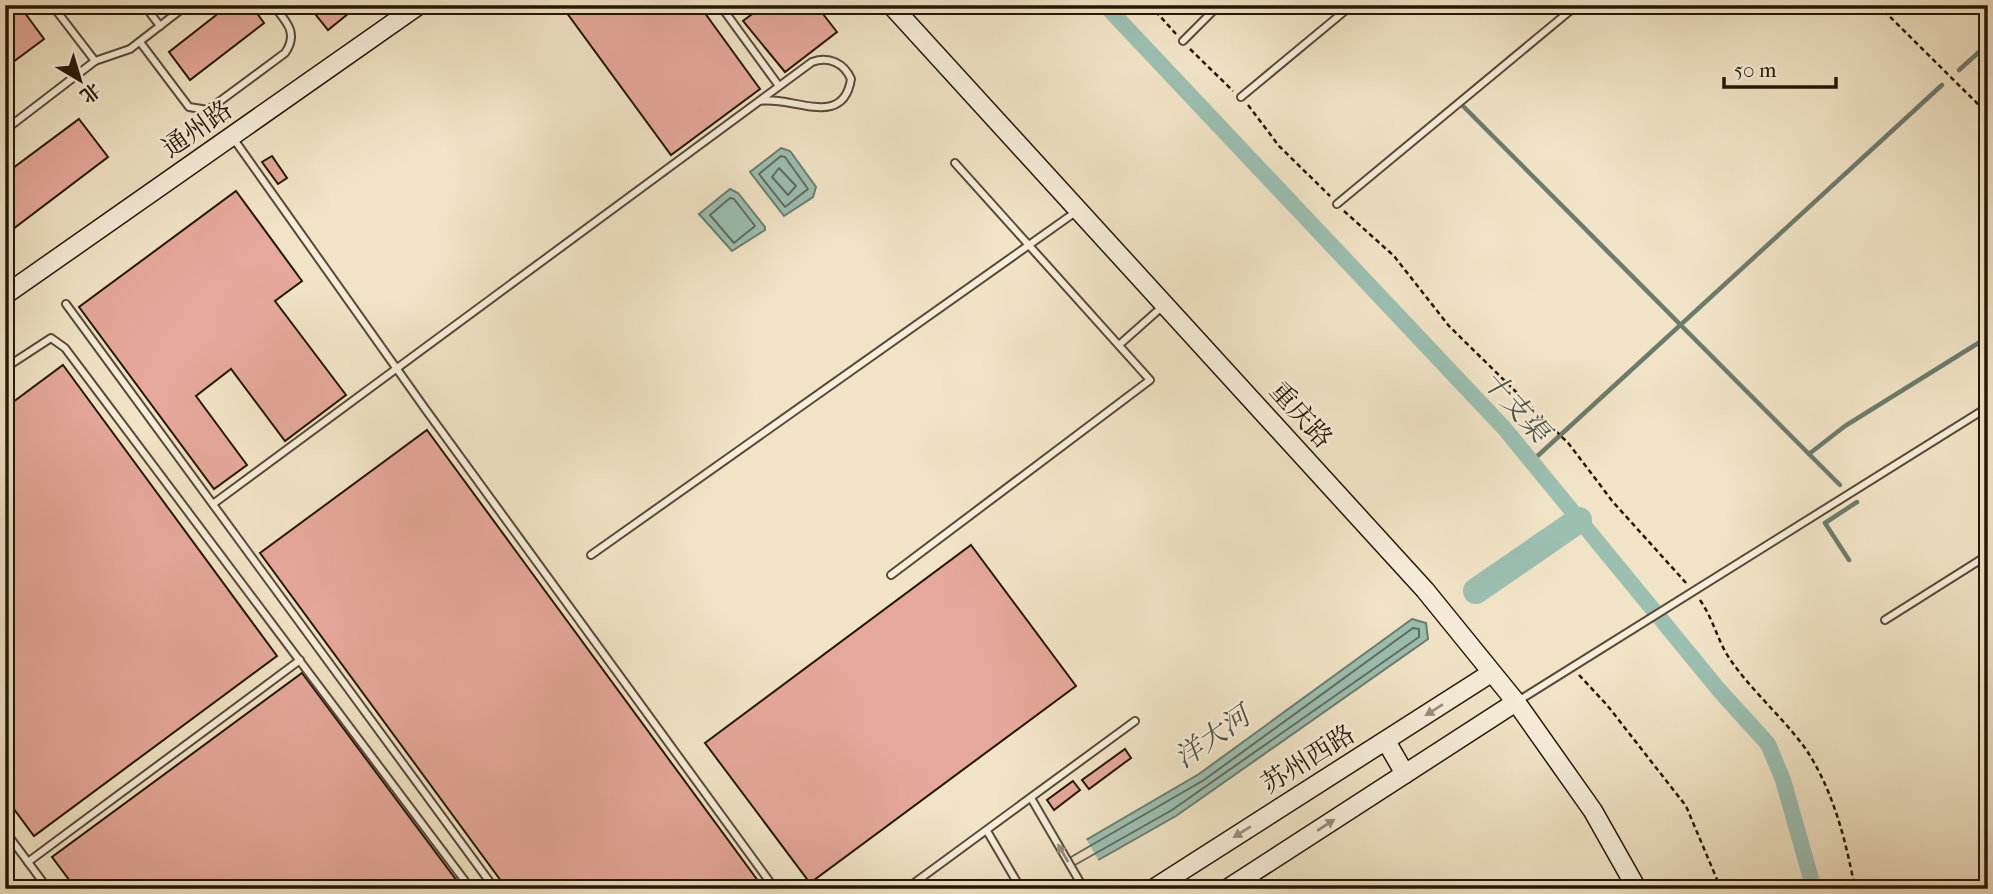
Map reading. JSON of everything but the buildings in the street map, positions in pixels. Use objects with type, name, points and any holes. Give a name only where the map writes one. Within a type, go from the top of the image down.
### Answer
[{"type":"street","name":"通州路","points":[[5,295],[419,5]]},
{"type":"street","name":"重庆路","points":[[891,5],[1425,590],[1516,702],[1593,811],[1637,889]]},
{"type":"street","name":"苏州西路","points":[[1153,889],[1491,673]]},
{"type":"street","points":[[1227,889],[1516,702]]},
{"type":"street","points":[[1386,740],[1405,774]]},
{"type":"lane","points":[[52,5],[95,61]]},
{"type":"lane","points":[[144,5],[160,26]]},
{"type":"lane","points":[[5,130],[95,61],[118,55],[140,42],[187,5]]},
{"type":"lane","points":[[140,42],[189,107],[208,110],[285,53],[290,46],[290,28],[273,5]]},
{"type":"lane","points":[[720,5],[779,86]]},
{"type":"lane","points":[[1183,41],[1219,5]]},
{"type":"lane","points":[[1241,97],[1352,5]]},
{"type":"lane","points":[[1338,204],[1577,5]]},
{"type":"lane","points":[[213,504],[779,86],[813,62],[822,59],[846,69],[851,79],[844,99],[836,106],[823,109],[772,99],[759,101]]},
{"type":"lane","points":[[232,136],[775,889]]},
{"type":"lane","points":[[891,575],[1150,380],[955,163]]},
{"type":"lane","points":[[591,555],[1078,210]]},
{"type":"lane","points":[[66,304],[495,889]]},
{"type":"lane","points":[[1119,345],[1164,304]]},
{"type":"lane","points":[[5,368],[51,338],[65,348],[471,889]]},
{"type":"lane","points":[[1516,702],[1988,407]]},
{"type":"lane","points":[[1885,620],[1988,555]]},
{"type":"lane","points":[[28,862],[300,660]]},
{"type":"lane","points":[[906,889],[1135,721]]},
{"type":"lane","points":[[1031,799],[1084,889]]},
{"type":"lane","points":[[5,831],[48,889]]},
{"type":"lane","points":[[987,831],[1021,889]]},
{"type":"lane","points":[[5,845],[12,840]]},
{"type":"path","points":[[1150,5],[1209,70],[1241,97],[1279,146],[1394,256],[1449,326],[1556,431],[1613,502],[1693,591],[1710,614],[1727,653],[1804,748],[1820,773],[1833,804],[1856,889]]},
{"type":"path","points":[[1878,5],[1988,114]]},
{"type":"path","points":[[1572,667],[1607,705],[1686,806],[1721,889]]},
{"type":"water","points":[[781,148],[790,151],[816,187],[813,197],[784,216],[750,172]]},
{"type":"water","points":[[730,189],[738,193],[765,227],[765,230],[732,251],[699,214]]},
{"type":"water","points":[[1412,619],[1426,623],[1428,639],[1176,816],[1047,889],[1002,889],[1199,774]]},
{"type":"pier","points":[[1085,837],[1100,863],[1054,889],[998,889]]},
{"type":"waterway","name":"十支渠","points":[[1105,5],[1504,428],[1719,690],[1768,744],[1783,780],[1814,889]]},
{"type":"waterway","points":[[1959,70],[1988,44]]},
{"type":"waterway","points":[[1531,462],[1942,85]]},
{"type":"waterway","points":[[1464,107],[1809,454]]},
{"type":"waterway","points":[[1840,485],[1809,454],[1845,426],[1988,337]]},
{"type":"waterway","points":[[1849,560],[1825,523],[1857,502]]},
{"type":"waterway","name":"洋大河","points":[[1476,591],[1579,520]]}]
